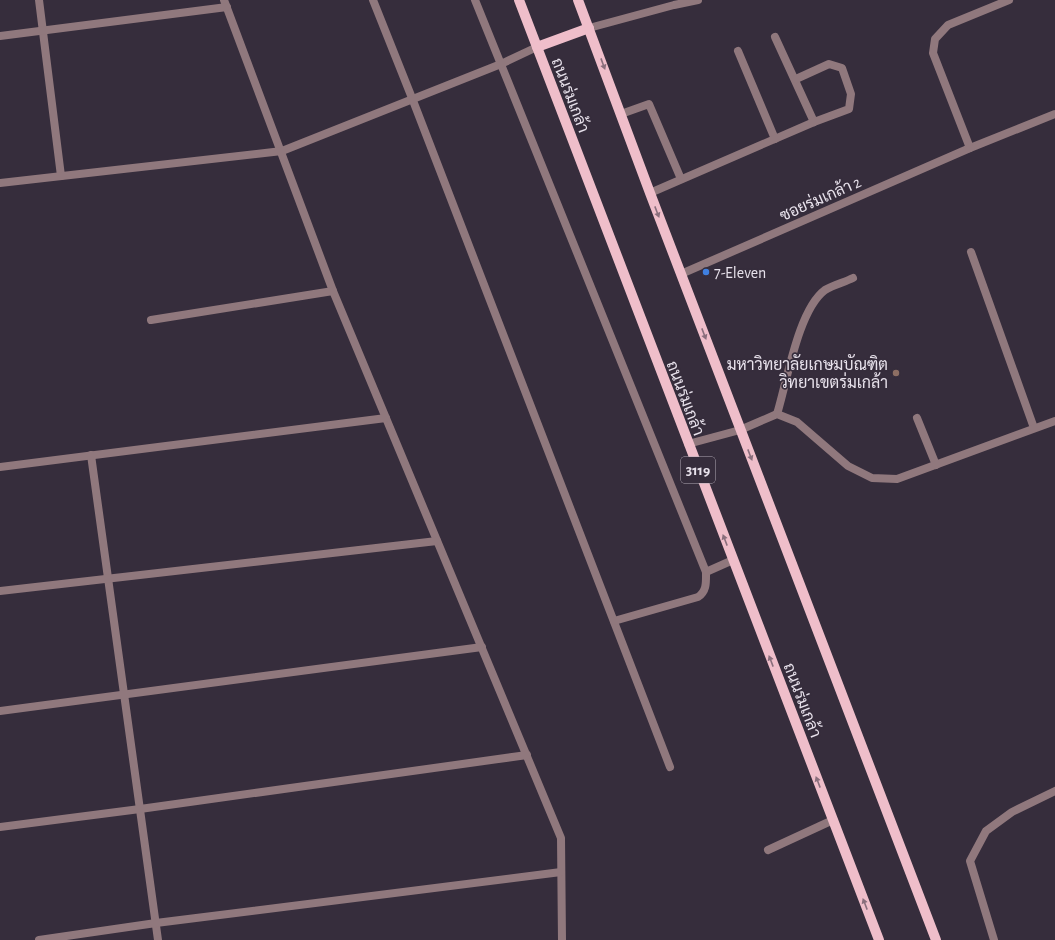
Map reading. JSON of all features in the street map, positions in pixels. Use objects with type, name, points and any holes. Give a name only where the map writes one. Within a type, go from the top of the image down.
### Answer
[{"type":"main road","name":"ถนนร่มเกล้า","points":[[519,0],[879,940]]},
{"type":"main road","points":[[578,0],[740,430],[936,940]]},
{"type":"main road","points":[[537,47],[589,28]]},
{"type":"street","points":[[39,0],[61,176]]},
{"type":"street","points":[[373,0],[670,767]]},
{"type":"street","points":[[475,0],[706,572],[705,589],[703,594],[698,597],[614,621]]},
{"type":"street","points":[[589,28],[673,2],[698,0]]},
{"type":"street","points":[[970,148],[933,53],[935,39],[948,25],[1009,0]]},
{"type":"street","points":[[0,36],[226,3],[333,291],[561,838],[562,940]]},
{"type":"street","points":[[775,37],[796,79],[814,122]]},
{"type":"street","points":[[0,183],[282,151],[412,98],[501,64],[537,47]]},
{"type":"street","points":[[738,51],[775,139]]},
{"type":"street","points":[[650,193],[814,122],[849,109],[851,94],[842,68],[829,64],[796,79]]},
{"type":"street","points":[[621,114],[649,104],[681,179]]},
{"type":"street","name":"ซอยร่มเกล้า 2","points":[[681,274],[970,148],[1055,114]]},
{"type":"street","points":[[972,252],[1034,428]]},
{"type":"street","points":[[777,414],[792,355],[806,313],[825,290],[853,278]]},
{"type":"street","points":[[150,320],[333,291]]},
{"type":"street","points":[[688,444],[740,430],[777,414],[797,422],[848,466],[872,478],[896,479],[1055,421]]},
{"type":"street","points":[[0,467],[386,418]]},
{"type":"street","points":[[917,418],[936,465]]},
{"type":"street","points":[[90,455],[158,940]]},
{"type":"street","points":[[0,591],[108,580],[438,541]]},
{"type":"street","points":[[706,572],[733,560]]},
{"type":"street","points":[[0,711],[482,647]]},
{"type":"street","points":[[0,827],[526,755]]},
{"type":"street","points":[[994,940],[970,860],[986,831],[1012,812],[1055,791]]},
{"type":"street","points":[[768,850],[833,820]]},
{"type":"street","points":[[39,940],[156,923],[561,872]]},
{"type":"place","name":"7-Eleven","points":[[706,272]]},
{"type":"place","name":"มหาวิทยาลัยเกษมบัณฑิต วิทยาเขตร่มเกล้า","points":[[896,373]]}]
